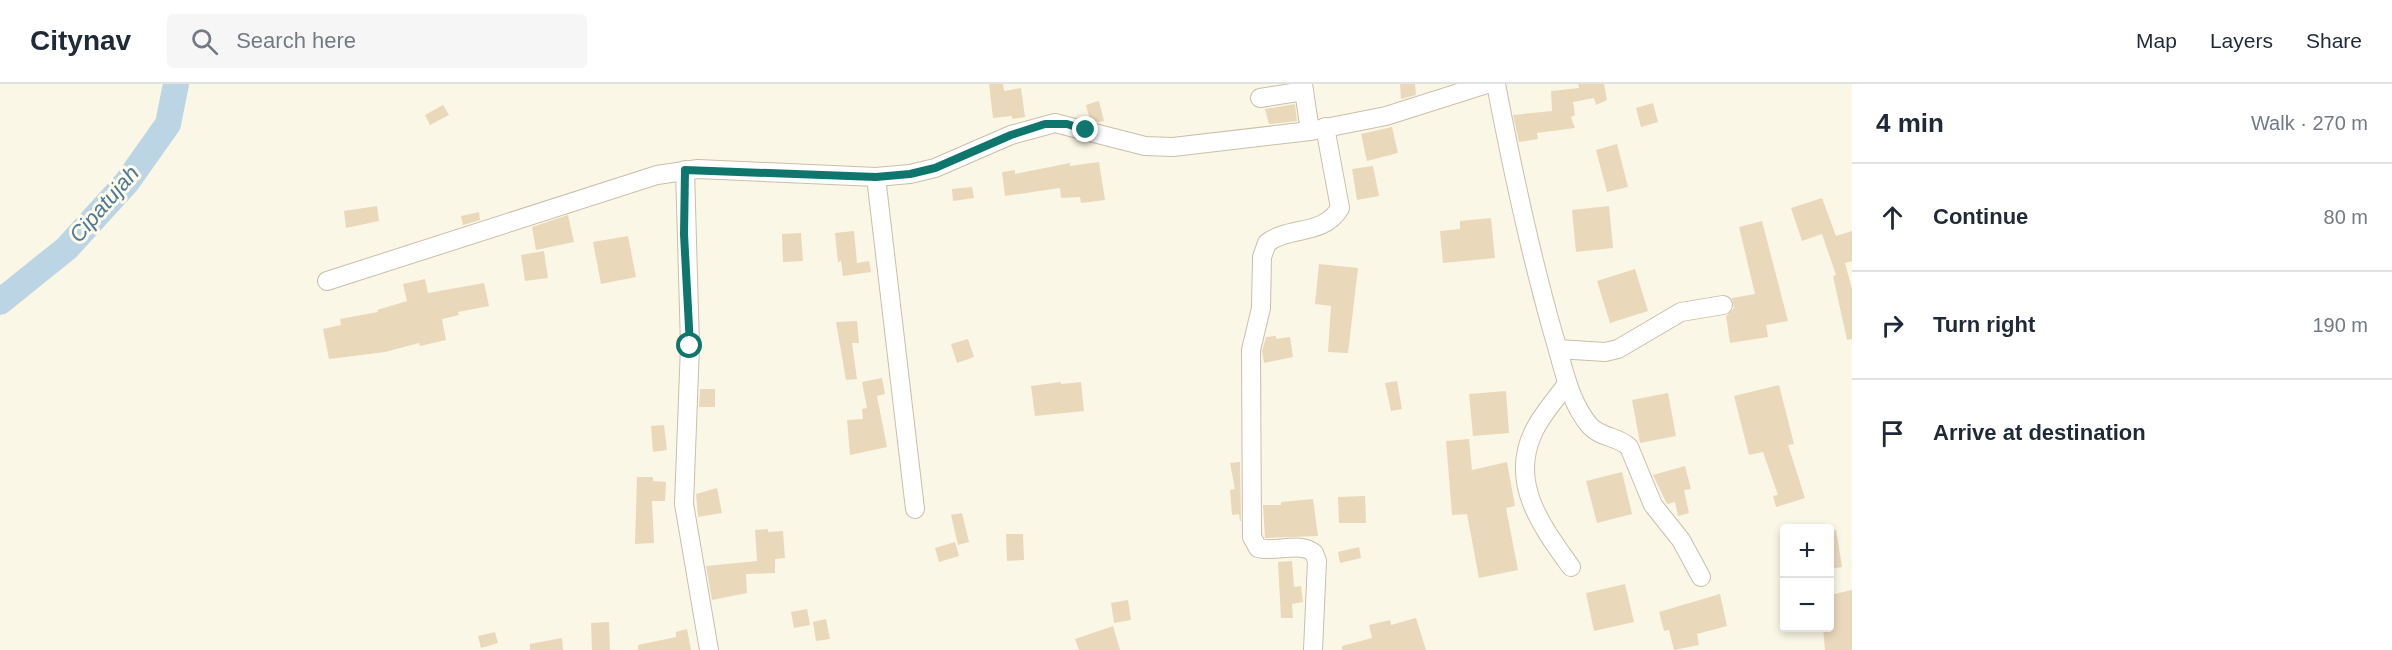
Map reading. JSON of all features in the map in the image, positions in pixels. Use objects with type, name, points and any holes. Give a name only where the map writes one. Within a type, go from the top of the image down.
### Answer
[{"type":"street","points":[[327,281],[566,202],[657,175],[685,170],[876,177],[910,174],[935,168],[1011,135],[1055,123],[1145,146],[1160,147],[1317,129],[1386,116],[1487,84]]},
{"type":"street","points":[[1496,84],[1539,283],[1568,384],[1576,404],[1592,428],[1599,434],[1622,440],[1629,447],[1653,506],[1681,540],[1701,577]]},
{"type":"street","points":[[1260,98],[1303,88],[1340,208],[1336,215],[1319,226],[1266,243],[1262,257],[1261,308],[1251,350],[1252,537],[1258,548],[1264,550],[1301,548],[1314,553],[1317,561],[1309,649]]},
{"type":"street","points":[[685,170],[684,234],[690,346],[684,504],[709,650]]},
{"type":"street","points":[[876,177],[915,509]]},
{"type":"street","points":[[1558,349],[1605,352],[1617,349],[1681,312],[1723,305]]},
{"type":"street","points":[[1568,384],[1533,433],[1526,461],[1525,480],[1535,514],[1571,567]]},
{"type":"building","points":[[989,84],[1003,84],[1004,91],[1021,88],[1025,117],[993,118]]},
{"type":"building","points":[[1400,84],[1415,84],[1416,95],[1401,99]]},
{"type":"building","points":[[1578,84],[1604,84],[1607,100],[1596,105],[1594,98],[1573,102],[1575,115],[1571,117],[1575,128],[1537,133],[1538,139],[1519,142],[1513,115],[1552,111],[1551,91],[1579,88]]},
{"type":"building","points":[[1099,101],[1104,121],[1090,120],[1086,105]]},
{"type":"building","points":[[1653,103],[1658,122],[1641,127],[1636,108]]},
{"type":"building","points":[[1295,104],[1297,121],[1269,124],[1265,109]]},
{"type":"building","points":[[443,105],[449,115],[430,125],[425,115]]},
{"type":"building","points":[[1392,127],[1398,153],[1367,161],[1361,134]]},
{"type":"building","points":[[1617,144],[1628,187],[1607,192],[1596,150]]},
{"type":"building","points":[[1099,162],[1105,200],[1081,203],[1080,197],[1061,198],[1060,188],[1005,196],[1002,172],[1015,170],[1015,174],[1070,163],[1070,166]]},
{"type":"building","points":[[1373,166],[1379,196],[1357,200],[1352,169]]},
{"type":"building","points":[[972,187],[974,198],[953,201],[952,189]]},
{"type":"building","points":[[1822,198],[1836,236],[1852,231],[1852,261],[1845,263],[1852,289],[1852,339],[1847,340],[1833,276],[1836,275],[1822,234],[1802,241],[1791,208]]},
{"type":"building","points":[[377,206],[379,221],[346,228],[344,211]]},
{"type":"building","points":[[1609,206],[1613,248],[1576,252],[1572,210]]},
{"type":"building","points":[[479,212],[480,220],[463,225],[461,216]]},
{"type":"building","points":[[568,215],[574,242],[536,250],[532,227]]},
{"type":"building","points":[[1491,218],[1495,258],[1443,263],[1440,231],[1460,229],[1460,221]]},
{"type":"building","points":[[1762,221],[1788,321],[1766,325],[1768,337],[1730,343],[1726,316],[1734,308],[1732,298],[1755,294],[1739,227]]},
{"type":"building","points":[[854,231],[857,263],[869,261],[871,272],[843,276],[841,261],[838,262],[835,233]]},
{"type":"building","points":[[801,233],[803,261],[783,262],[782,234]]},
{"type":"building","points":[[628,236],[636,277],[601,284],[593,242]]},
{"type":"building","points":[[544,251],[548,278],[525,281],[521,255]]},
{"type":"building","points":[[1319,264],[1358,268],[1348,353],[1328,352],[1331,306],[1315,304]]},
{"type":"building","points":[[1635,269],[1648,311],[1610,323],[1597,281]]},
{"type":"building","points":[[425,279],[428,293],[484,283],[489,306],[458,312],[459,315],[442,319],[446,340],[420,346],[419,343],[385,352],[329,359],[323,329],[341,325],[340,319],[378,312],[377,310],[407,301],[403,284]]},
{"type":"building","points":[[857,321],[859,343],[852,343],[857,379],[846,380],[836,322]]},
{"type":"building","points":[[1276,336],[1276,339],[1290,337],[1293,357],[1264,363],[1262,351],[1266,337]]},
{"type":"building","points":[[968,339],[974,357],[957,363],[951,344]]},
{"type":"building","points":[[882,378],[885,394],[877,396],[887,447],[850,455],[847,420],[863,419],[862,409],[867,408],[862,382]]},
{"type":"building","points":[[1397,381],[1402,409],[1391,411],[1385,383]]},
{"type":"building","points":[[1061,382],[1061,384],[1081,382],[1084,411],[1035,416],[1031,386]]},
{"type":"building","points":[[1779,385],[1794,444],[1788,445],[1805,498],[1776,507],[1773,496],[1778,495],[1763,452],[1749,455],[1734,396]]},
{"type":"building","points":[[700,389],[715,389],[715,407],[699,407]]},
{"type":"building","points":[[1506,391],[1509,433],[1473,436],[1469,394]]},
{"type":"building","points":[[1668,393],[1676,436],[1640,443],[1632,400]]},
{"type":"building","points":[[664,425],[667,450],[653,452],[651,426]]},
{"type":"building","points":[[1469,439],[1472,470],[1507,462],[1515,506],[1506,508],[1518,570],[1479,578],[1467,514],[1452,515],[1446,441]]},
{"type":"building","points":[[1240,462],[1241,521],[1239,514],[1232,515],[1230,490],[1235,489],[1230,463]]},
{"type":"building","points":[[1685,466],[1691,489],[1684,490],[1689,513],[1678,516],[1675,502],[1667,504],[1653,475]]},
{"type":"building","points":[[1622,472],[1632,514],[1597,523],[1586,481]]},
{"type":"building","points":[[637,477],[653,477],[653,481],[666,482],[665,501],[652,501],[654,543],[635,544]]},
{"type":"building","points":[[717,488],[722,513],[698,517],[696,494]]},
{"type":"building","points":[[1365,496],[1366,523],[1339,523],[1338,497]]},
{"type":"building","points":[[1313,499],[1318,536],[1265,538],[1263,505],[1281,505],[1281,502]]},
{"type":"building","points":[[962,513],[969,542],[958,545],[951,515]]},
{"type":"building","points":[[768,529],[768,532],[783,531],[785,558],[775,559],[775,573],[746,574],[747,593],[712,600],[706,566],[757,561],[755,530]]},
{"type":"building","points":[[1834,530],[1836,530],[1842,567],[1834,568]]},
{"type":"building","points":[[1006,534],[1023,534],[1024,560],[1007,561]]},
{"type":"building","points":[[955,542],[959,556],[939,562],[935,548]]},
{"type":"building","points":[[1359,547],[1361,558],[1340,563],[1338,552]]},
{"type":"building","points":[[1292,561],[1294,587],[1301,586],[1303,602],[1292,604],[1293,618],[1281,618],[1278,562]]},
{"type":"building","points":[[1625,584],[1634,622],[1594,631],[1586,593]]},
{"type":"building","points":[[1852,590],[1852,650],[1825,650],[1823,632],[1834,632],[1834,594]]},
{"type":"building","points":[[1720,594],[1727,626],[1697,634],[1699,645],[1674,650],[1669,630],[1664,631],[1659,612]]},
{"type":"building","points":[[1128,600],[1131,620],[1114,623],[1111,603]]},
{"type":"building","points":[[807,609],[810,625],[794,628],[791,612]]},
{"type":"building","points":[[1416,618],[1426,650],[1342,650],[1342,646],[1372,638],[1369,625],[1390,620],[1391,625]]},
{"type":"building","points":[[826,619],[830,639],[816,641],[813,622]]},
{"type":"building","points":[[609,622],[610,650],[592,650],[591,623]]},
{"type":"building","points":[[1113,626],[1120,650],[1079,650],[1075,639]]},
{"type":"building","points":[[687,629],[691,650],[638,650],[638,645],[676,637],[676,632]]},
{"type":"building","points":[[495,632],[498,643],[481,648],[478,636]]},
{"type":"building","points":[[562,638],[563,650],[530,650],[530,644]]},
{"type":"waterway","name":"Cipatujah","points":[[0,302],[67,248],[127,182],[168,124],[176,84]]},
{"type":"route","points":[[690,346],[684,234],[685,170],[876,177],[910,174],[935,168],[1011,135],[1045,124],[1067,124],[1086,130]]}]
